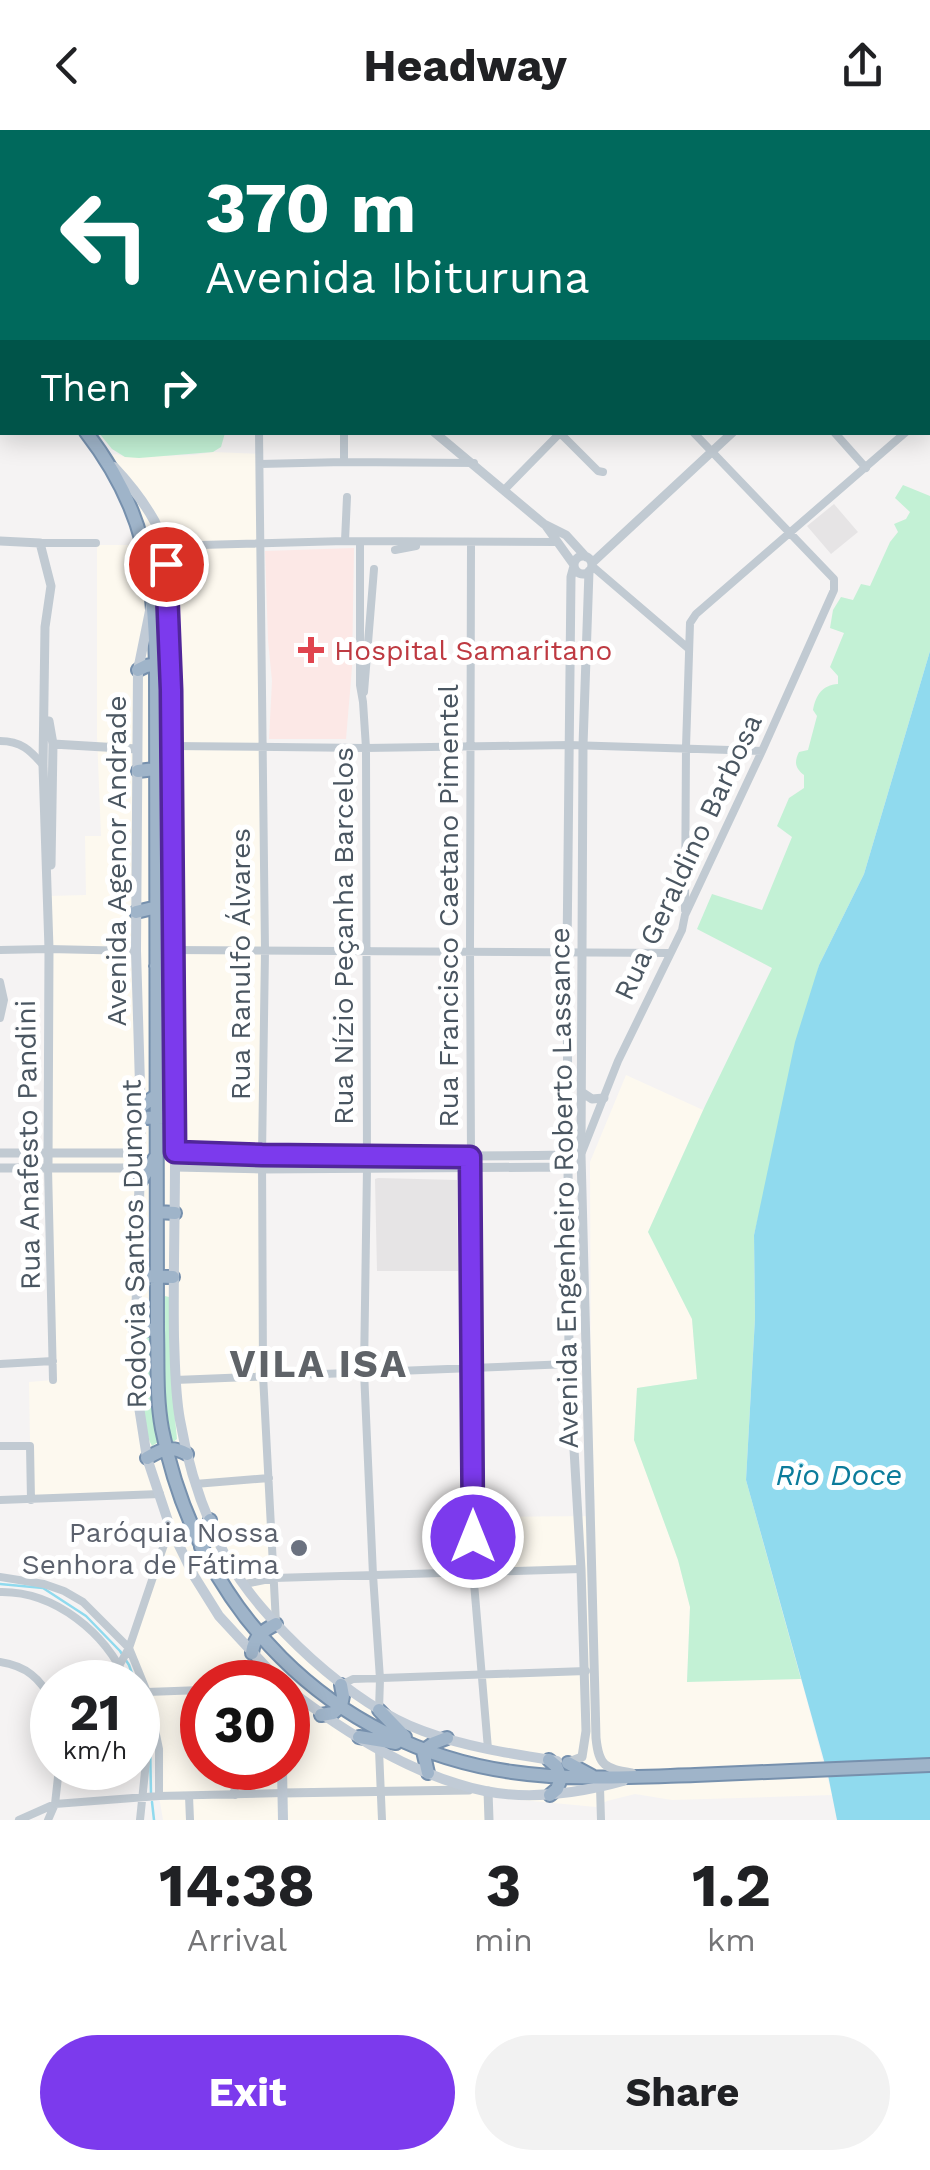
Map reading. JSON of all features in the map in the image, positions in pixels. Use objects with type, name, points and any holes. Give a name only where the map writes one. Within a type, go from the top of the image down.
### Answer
[{"type":"highway","name":"Rodovia Santos Dumont","points":[[88,435],[104,456],[135,516],[148,564],[163,663],[155,768],[160,1406],[175,1481],[201,1547],[242,1614],[308,1682],[369,1724],[424,1752],[509,1772],[597,1782],[930,1764]]},
{"type":"highway","points":[[138,670],[163,663]]},
{"type":"highway","points":[[138,771],[172,768]]},
{"type":"highway","points":[[136,912],[157,907]]},
{"type":"highway","points":[[156,966],[174,958]]},
{"type":"highway","points":[[156,1038],[175,1038]]},
{"type":"highway","points":[[174,1078],[140,1112],[175,1117]]},
{"type":"highway","points":[[140,1175],[156,1156]]},
{"type":"highway","points":[[157,1212],[175,1212]]},
{"type":"highway","points":[[138,1276],[173,1277]]},
{"type":"highway","points":[[136,1329],[157,1330]]},
{"type":"highway","points":[[147,1458],[166,1448],[187,1454]]},
{"type":"highway","points":[[201,1547],[210,1520]]},
{"type":"highway","points":[[252,1653],[259,1634],[276,1624]]},
{"type":"highway","points":[[321,1715],[341,1706],[341,1685]]},
{"type":"highway","points":[[379,1710],[409,1744]]},
{"type":"highway","points":[[359,1737],[409,1744]]},
{"type":"highway","points":[[428,1773],[424,1752],[447,1738]]},
{"type":"highway","points":[[549,1760],[561,1778],[550,1795]]},
{"type":"highway","points":[[568,1763],[597,1782]]},
{"type":"main road","name":"Avenida Agenor Andrade","points":[[104,456],[134,488],[156,524],[163,546],[168,594],[163,663],[172,746],[175,1380],[179,1418],[195,1484],[227,1559],[245,1584],[276,1624],[341,1685],[420,1731],[523,1757],[568,1763]]},
{"type":"main road","name":"Avenida Agenor Andrade","points":[[154,600],[148,612],[138,670],[137,1394],[147,1458],[170,1527],[219,1616],[259,1660]]},
{"type":"main road","points":[[310,1706],[379,1750],[428,1773],[485,1791],[550,1795],[597,1782]]},
{"type":"main road","points":[[282,1792],[283,1820]]},
{"type":"street","name":"Rua Ranulfo Álvares","points":[[259,435],[265,951],[264,1375],[276,1624]]},
{"type":"street","points":[[344,435],[344,462]]},
{"type":"street","points":[[438,435],[544,524],[566,536],[590,564],[689,649]]},
{"type":"street","points":[[504,489],[558,435]]},
{"type":"street","points":[[562,435],[603,472]]},
{"type":"street","points":[[696,435],[791,532]]},
{"type":"street","points":[[544,524],[581,573],[730,435]]},
{"type":"street","points":[[837,435],[866,468]]},
{"type":"street","points":[[685,915],[690,622],[903,435]]},
{"type":"street","points":[[260,464],[474,463]]},
{"type":"street","points":[[345,541],[348,496]]},
{"type":"street","name":"Rua Geraldino Barbosa","points":[[581,1154],[618,1061],[682,930],[685,915],[834,590],[834,579],[791,532]]},
{"type":"street","points":[[0,541],[96,543]]},
{"type":"street","points":[[163,546],[345,541],[556,542]]},
{"type":"street","name":"Rua Anafesto Pandini","points":[[40,542],[51,586],[45,627],[43,765],[49,949],[48,1168],[53,1380]]},
{"type":"street","name":"Rua Nízio Peçanha Barcelos","points":[[360,542],[360,685],[366,748],[364,1371],[379,1710]]},
{"type":"street","points":[[395,550],[435,543]]},
{"type":"street","name":"Rua Francisco Caetano Pimentel","points":[[471,543],[474,1571],[488,1748]]},
{"type":"street","name":"Avenida Engenheiro Roberto Lassance","points":[[590,564],[584,745],[581,1154],[598,1756],[602,1764],[634,1773],[636,1777]]},
{"type":"street","name":"Avenida Engenheiro Roberto Lassance","points":[[568,1763],[582,1757],[585,1748],[568,1364],[567,953],[574,566]]},
{"type":"street","name":"Rua Nízio Peçanha Barcelos","points":[[363,702],[374,568]]},
{"type":"street","points":[[570,652],[586,652]]},
{"type":"street","name":"Rua Anafesto Pandini","points":[[45,688],[53,744],[47,910]]},
{"type":"street","points":[[0,741],[28,748],[43,765]]},
{"type":"street","points":[[53,744],[137,749]]},
{"type":"street","points":[[172,746],[584,745],[762,751]]},
{"type":"street","points":[[0,950],[136,951]]},
{"type":"street","points":[[174,958],[265,951],[669,953]]},
{"type":"street","points":[[0,982],[4,1000],[0,1018]]},
{"type":"street","points":[[583,1093],[604,1098]]},
{"type":"street","points":[[175,1152],[367,1156],[567,1167]]},
{"type":"street","points":[[0,1153],[139,1153]]},
{"type":"street","points":[[175,1166],[367,1168],[567,1155]]},
{"type":"street","points":[[0,1168],[140,1175]]},
{"type":"street","points":[[569,1245],[583,1244]]},
{"type":"street","points":[[0,1364],[53,1361]]},
{"type":"street","points":[[175,1380],[568,1364]]},
{"type":"street","points":[[0,1446],[30,1446],[30,1500]]},
{"type":"street","points":[[195,1484],[269,1478]]},
{"type":"street","points":[[0,1500],[160,1494]]},
{"type":"street","points":[[122,1660],[170,1527]]},
{"type":"street","points":[[245,1584],[274,1578],[580,1569]]},
{"type":"street","points":[[0,1578],[44,1584],[83,1602],[129,1648],[134,1660]]},
{"type":"street","points":[[0,1592],[36,1595],[80,1620],[117,1660]]},
{"type":"street","points":[[0,1662],[19,1665],[30,1675]]},
{"type":"street","points":[[341,1685],[352,1679],[595,1670]]},
{"type":"street","points":[[379,1750],[382,1820]]},
{"type":"street","points":[[597,1782],[602,1820]]},
{"type":"street","points":[[48,1820],[57,1790]]},
{"type":"street","points":[[140,1820],[144,1790]]},
{"type":"street","points":[[159,1790],[159,1796]]},
{"type":"street","points":[[235,1790],[235,1794]]},
{"type":"street","points":[[18,1820],[55,1804],[159,1796],[381,1791],[485,1791],[490,1820]]},
{"type":"street","points":[[188,1796],[190,1820]]},
{"type":"shaded area","points":[[213,452],[259,454],[265,1340],[276,1624],[341,1685],[420,1731],[487,1748],[480,1676],[583,1670],[580,1570],[474,1571],[473,1517],[595,1516],[590,1162],[626,1075],[703,1110],[648,1232],[692,1319],[697,1379],[637,1388],[634,1439],[678,1560],[690,1607],[687,1681],[801,1679],[832,1795],[672,1800],[635,1794],[596,1807],[489,1797],[489,1820],[163,1820],[159,1790],[160,1660],[133,1660],[129,1648],[170,1527],[159,1494],[31,1500],[29,1382],[53,1380],[48,896],[86,895],[85,836],[101,836],[97,545],[143,545],[104,456]]},
{"type":"shaded area","points":[[834,504],[858,532],[831,554],[807,526]]},
{"type":"shaded area","name":"Hospital Samaritano","points":[[354,548],[352,668],[346,739],[269,739],[272,681],[265,551]]},
{"type":"shaded area","points":[[378,1178],[457,1180],[458,1271],[377,1271]]},
{"type":"green space","points":[[101,435],[224,435],[221,447],[213,452],[139,458],[125,457]]},
{"type":"green space","points":[[903,485],[930,496],[930,651],[864,874],[819,965],[754,1235],[755,1318],[746,1480],[801,1679],[687,1682],[690,1607],[678,1560],[634,1440],[637,1388],[697,1379],[692,1319],[648,1232],[772,968],[697,929],[712,894],[762,910],[792,837],[777,826],[789,798],[804,788],[804,775],[796,762],[799,752],[808,750],[817,716],[814,705],[824,689],[838,684],[838,676],[830,667],[844,633],[830,628],[833,610],[841,597],[853,600],[861,584],[870,586],[898,532],[894,524],[906,519],[910,512],[895,498]]},
{"type":"green space","points":[[165,1296],[169,1297],[177,1439],[171,1444],[164,1408]]},
{"type":"green space","points":[[149,1335],[158,1442],[152,1446],[145,1424],[142,1379],[141,1340]]},
{"type":"water","name":"Rio Doce","points":[[930,651],[930,1820],[837,1820],[746,1480],[755,1318],[754,1235],[795,1042],[819,965],[864,874]]},
{"type":"waterway","points":[[0,1584],[43,1588],[86,1616],[126,1660]]},
{"type":"waterway","points":[[151,1790],[151,1794]]},
{"type":"waterway","points":[[152,1802],[154,1820]]},
{"type":"place","name":"Hospital Samaritano","points":[[311,650]]},
{"type":"place","name":"Paróquia Nossa Senhora de Fátima","points":[[299,1548]]},
{"type":"district","name":"VILA ISA","points":[[319,1364]]},
{"type":"route","points":[[166,564],[171,690],[175,1152],[470,1157],[473,1537]]}]
